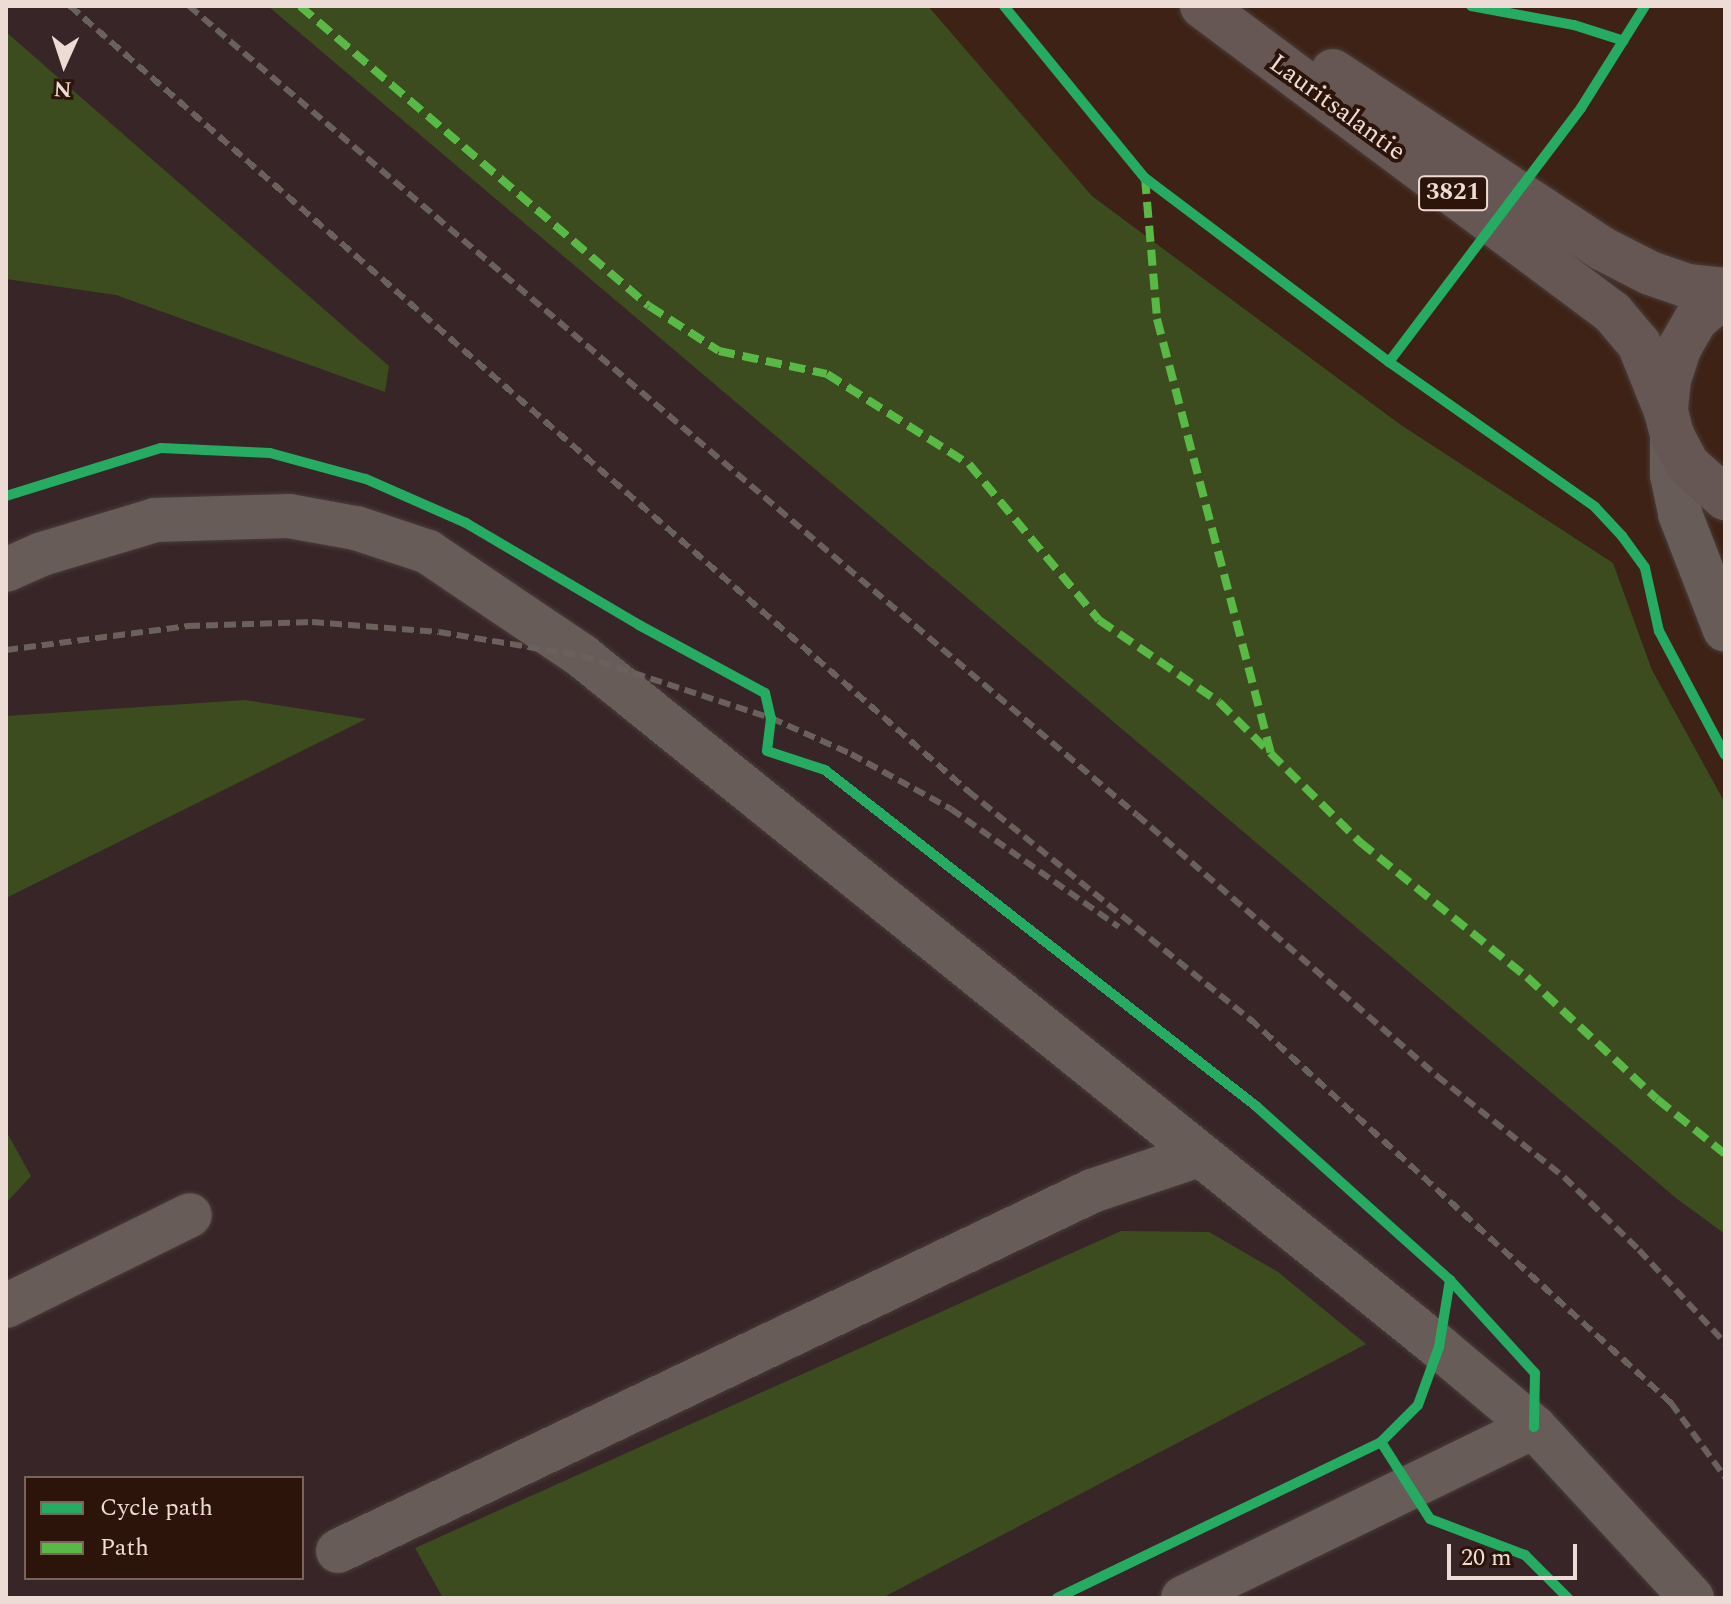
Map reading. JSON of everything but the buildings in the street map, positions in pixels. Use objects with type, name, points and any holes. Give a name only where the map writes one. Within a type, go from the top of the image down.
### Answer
[{"type":"main road","name":"Lauritsalantie","points":[[1202,6],[1612,312],[1639,344],[1688,465],[1725,498]]},
{"type":"main road","name":"Lauritsalantie","points":[[1227,6],[1302,50],[1603,249],[1650,273],[1687,286],[1725,293]]},
{"type":"main road","points":[[1669,423],[1669,380],[1679,349],[1696,319],[1725,293]]},
{"type":"street","points":[[1669,423],[1672,475],[1680,514],[1725,630]]},
{"type":"street","points":[[6,570],[42,554],[155,520],[289,516],[356,528],[428,552],[582,656],[1534,1427],[1692,1598]]},
{"type":"street","points":[[338,1551],[1092,1191],[1199,1155]]},
{"type":"street","points":[[6,1306],[190,1215]]},
{"type":"street","points":[[1183,1598],[1534,1427]]},
{"type":"shaded area","points":[[6,6],[269,6],[1725,1222],[1725,1598],[6,1598]]},
{"type":"shaded area","points":[[928,6],[1725,6],[1725,803],[1652,670],[1613,563],[1401,425],[1092,196]]},
{"type":"green space","points":[[268,6],[928,6],[1092,196],[1401,425],[1613,563],[1652,670],[1725,803],[1725,1234],[1676,1198]]},
{"type":"green space","points":[[6,32],[389,366],[385,392],[116,295],[6,279]]},
{"type":"green space","points":[[245,700],[366,719],[6,898],[6,716]]},
{"type":"green space","points":[[6,1131],[31,1176],[6,1203]]},
{"type":"green space","points":[[1121,1231],[1209,1232],[1278,1272],[1366,1344],[882,1598],[443,1598],[415,1548]]},
{"type":"railway","points":[[70,6],[968,791],[1250,1019],[1671,1403],[1725,1477]]},
{"type":"railway","points":[[189,6],[1137,815],[1437,1076],[1564,1177],[1639,1250],[1725,1343]]},
{"type":"railway","points":[[6,650],[188,626],[312,622],[439,632],[582,656],[771,718],[851,754],[951,809],[1119,927]]},
{"type":"marked path","points":[[300,6],[649,306],[719,351],[827,374],[969,464],[1099,620],[1219,702],[1360,842],[1527,977],[1657,1099],[1725,1154]]},
{"type":"marked path","points":[[1145,178],[1157,319],[1271,753]]},
{"type":"cycle path","points":[[1004,6],[1145,178],[1389,362],[1595,507],[1622,536],[1645,568],[1659,631],[1725,755]]},
{"type":"cycle path","points":[[1471,6],[1574,25],[1624,41]]},
{"type":"cycle path","points":[[1389,362],[1581,108],[1645,6]]},
{"type":"cycle path","points":[[6,496],[161,448],[270,453],[366,479],[466,523],[639,625],[765,693],[771,718],[767,751],[825,770],[1256,1106],[1450,1280],[1535,1373],[1534,1427]]},
{"type":"cycle path","points":[[1057,1598],[1381,1442],[1418,1405],[1439,1347],[1450,1280]]},
{"type":"cycle path","points":[[1381,1442],[1430,1519],[1525,1555],[1568,1598]]}]
